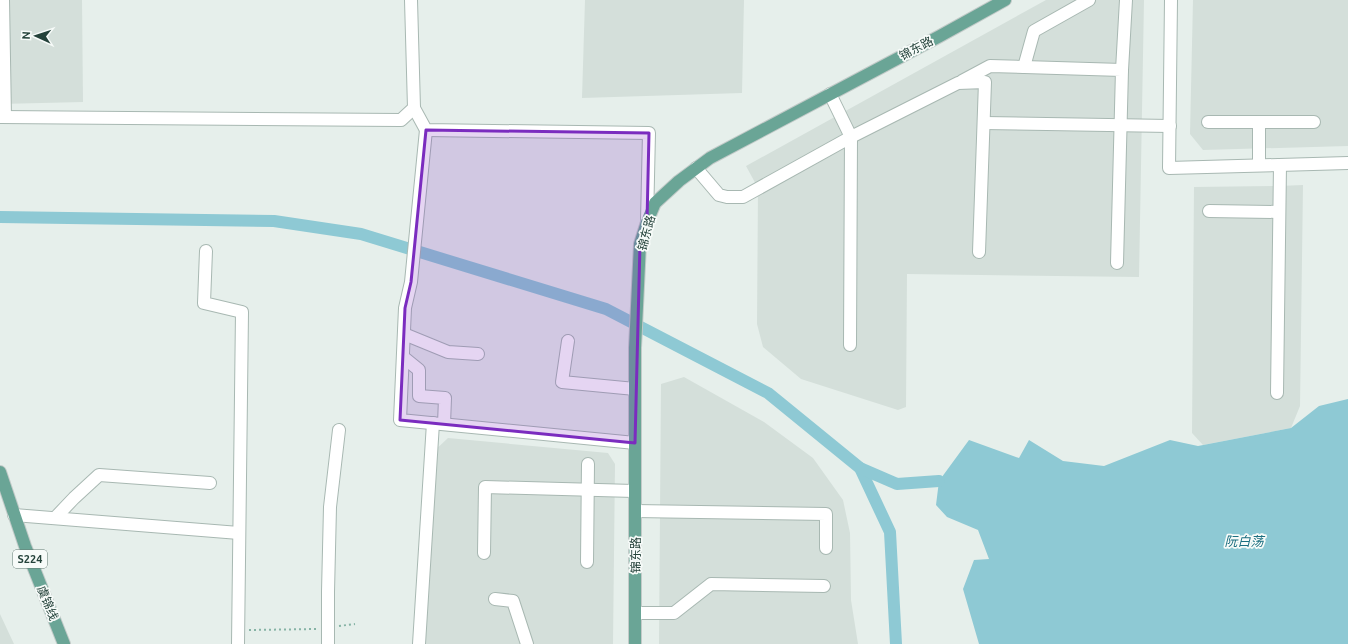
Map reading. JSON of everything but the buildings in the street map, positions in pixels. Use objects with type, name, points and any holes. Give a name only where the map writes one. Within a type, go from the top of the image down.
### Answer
[{"type":"main road","name":"锦东路","points":[[635,644],[634,491],[637,291],[640,244],[655,203],[679,181],[710,158],[1004,0]]},
{"type":"main road","name":"虞锦线","points":[[0,472],[25,546],[64,644]]},
{"type":"street","points":[[3,0],[3,117],[401,120],[414,108]]},
{"type":"street","points":[[411,0],[414,108],[426,130],[411,282],[405,308],[400,420],[635,443]]},
{"type":"street","points":[[1024,67],[1034,31],[1089,0]]},
{"type":"street","points":[[1117,263],[1122,70],[1126,0]]},
{"type":"street","points":[[1171,0],[1169,168],[1348,163]]},
{"type":"street","points":[[696,168],[719,195],[727,197],[743,197],[851,137],[990,66],[1122,70]]},
{"type":"street","points":[[958,83],[985,82],[979,252]]},
{"type":"street","points":[[830,94],[851,137],[850,345]]},
{"type":"street","points":[[1208,122],[1314,122]]},
{"type":"street","points":[[1259,122],[1259,165]]},
{"type":"street","points":[[984,123],[1170,126]]},
{"type":"street","points":[[426,130],[649,133],[647,222]]},
{"type":"street","points":[[1277,393],[1280,165]]},
{"type":"street","points":[[1209,211],[1279,212]]},
{"type":"street","points":[[206,251],[204,303],[242,312],[238,644]]},
{"type":"street","points":[[404,334],[448,352],[478,354]]},
{"type":"street","points":[[568,340],[562,382],[635,389]]},
{"type":"street","points":[[403,357],[420,370],[419,396],[445,398],[439,424],[419,644]]},
{"type":"street","points":[[328,644],[330,507],[340,430]]},
{"type":"street","points":[[587,562],[588,464]]},
{"type":"street","points":[[55,518],[99,475],[210,483]]},
{"type":"street","points":[[484,553],[485,488],[634,491]]},
{"type":"street","points":[[635,511],[826,514],[826,548]]},
{"type":"street","points":[[14,515],[239,533]]},
{"type":"street","points":[[635,613],[674,613],[711,584],[824,586]]},
{"type":"street","points":[[495,599],[513,601],[527,644]]},
{"type":"path","points":[[238,631],[328,628],[355,624]]},
{"type":"highlighted area","points":[[426,130],[649,133],[647,222],[640,244],[635,443],[400,420],[405,308],[411,282]]},
{"type":"shaded area","points":[[0,0],[82,0],[83,102],[0,104]]},
{"type":"shaded area","points":[[585,0],[744,0],[742,93],[582,98]]},
{"type":"shaded area","points":[[1046,0],[1144,0],[1139,277],[907,274],[906,407],[898,410],[801,379],[763,347],[757,324],[758,188],[746,166]]},
{"type":"shaded area","points":[[1193,0],[1348,0],[1348,146],[1203,150],[1190,134]]},
{"type":"shaded area","points":[[1303,185],[1300,406],[1291,428],[1203,445],[1192,433],[1194,187]]},
{"type":"shaded area","points":[[684,377],[764,422],[813,458],[843,500],[850,533],[851,600],[858,644],[659,644],[661,384]]},
{"type":"shaded area","points":[[448,438],[608,453],[615,464],[613,644],[419,644],[432,453]]},
{"type":"shaded area","points":[[0,614],[14,644],[0,644]]},
{"type":"water","name":"阮白荡","points":[[1348,399],[1348,644],[979,644],[963,589],[974,560],[989,559],[978,530],[947,517],[936,505],[939,481],[969,440],[1019,458],[1029,440],[1063,461],[1104,466],[1170,440],[1198,446],[1291,428],[1319,406]]},
{"type":"waterway","points":[[0,217],[274,221],[361,234],[606,309],[768,393],[860,468],[890,532],[896,644]]},
{"type":"waterway","points":[[860,468],[897,484],[939,481]]}]
